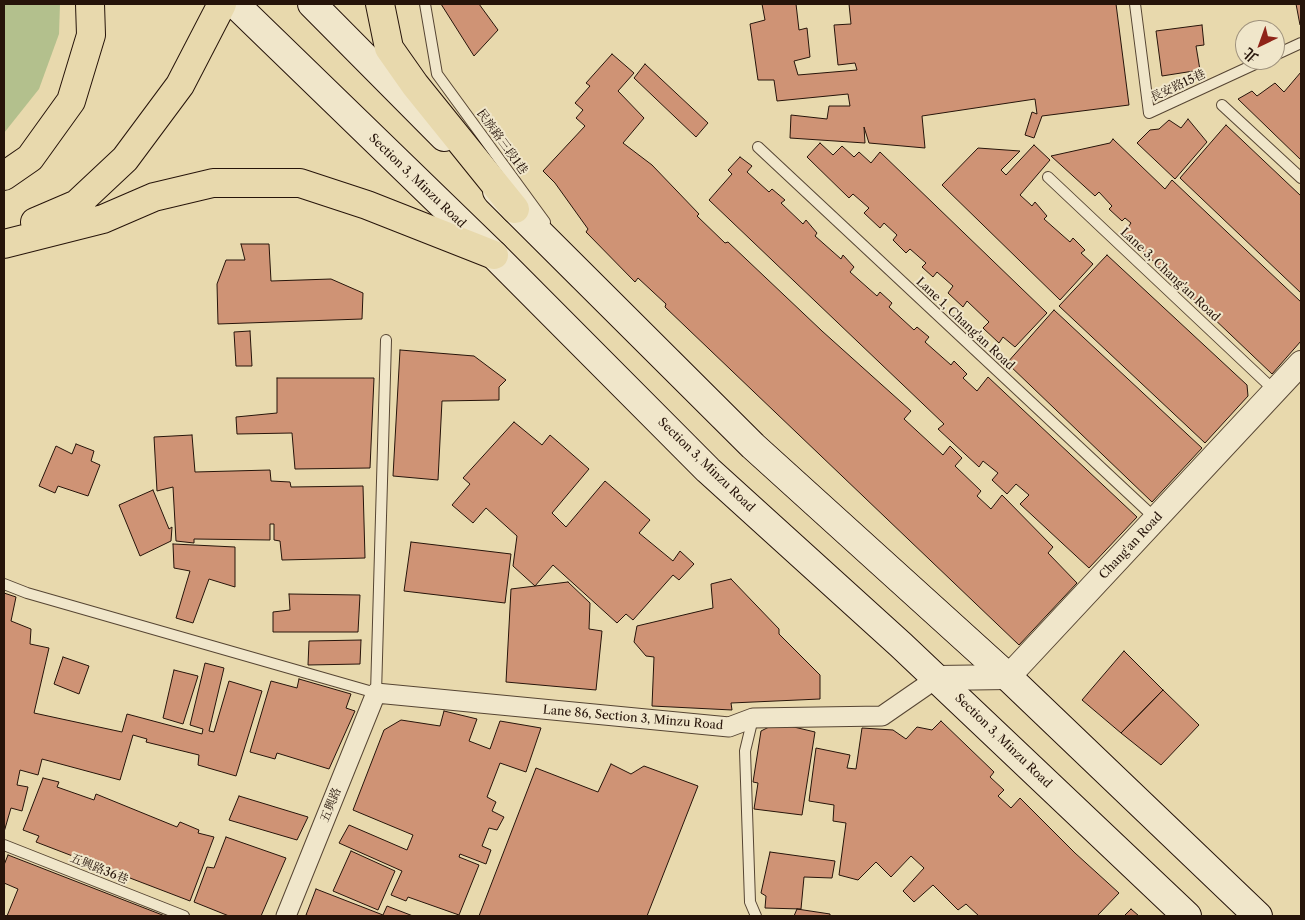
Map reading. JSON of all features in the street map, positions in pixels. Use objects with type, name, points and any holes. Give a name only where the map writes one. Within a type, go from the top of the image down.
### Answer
[{"type":"highway","points":[[4,176],[30,158],[71,102],[91,35],[90,4]]},
{"type":"highway","points":[[4,235],[78,204],[125,159],[180,85],[222,4]]},
{"type":"highway","points":[[380,4],[389,48],[415,85],[515,209]]},
{"type":"highway","points":[[4,244],[103,219],[154,198],[213,183],[300,183],[367,205],[494,255]]},
{"type":"main road","name":"Section 3, Minzu Road","points":[[235,4],[494,255],[708,470],[937,678],[1187,916]]},
{"type":"main road","points":[[312,4],[753,446],[1008,677],[1258,916]]},
{"type":"street","name":"Chang'an Road","points":[[1008,677],[1301,363]]},
{"type":"street","points":[[937,678],[1008,677]]},
{"type":"street","name":"Lane 86, Section 3, Minzu Road","points":[[376,693],[729,727],[753,718],[882,716],[937,678]]},
{"type":"street","name":"五興路","points":[[286,916],[376,693]]},
{"type":"lane","name":"民族路三段1巷","points":[[425,4],[437,74],[589,283]]},
{"type":"lane","name":"長安路15巷","points":[[1135,4],[1149,113],[1242,70]]},
{"type":"lane","points":[[1285,50],[1301,43]]},
{"type":"lane","points":[[1222,105],[1301,178]]},
{"type":"lane","name":"Lane 1, Chang'an Road","points":[[758,147],[1156,519]]},
{"type":"lane","name":"Lane 3, Chang'an Road","points":[[1048,177],[1275,391]]},
{"type":"lane","points":[[4,584],[26,593],[376,693],[386,340]]},
{"type":"lane","points":[[753,718],[745,751],[750,902],[756,916]]},
{"type":"lane","name":"五興路36巷","points":[[4,845],[184,916]]},
{"type":"green space","points":[[4,4],[60,4],[59,34],[39,89],[4,133]]},
{"type":"building","points":[[441,4],[479,4],[498,30],[474,56]]},
{"type":"building","points":[[762,4],[796,4],[799,30],[807,28],[810,57],[794,61],[798,75],[857,70],[855,63],[838,65],[834,25],[851,24],[849,4],[1116,4],[1129,105],[1042,116],[1034,138],[1025,135],[1032,112],[1037,114],[1035,99],[922,116],[925,148],[869,143],[864,127],[865,143],[790,138],[791,115],[827,119],[829,106],[850,106],[848,94],[777,101],[774,80],[758,80],[750,24],[765,20]]},
{"type":"building","points":[[1296,4],[1301,4],[1300,25]]},
{"type":"building","points":[[1202,25],[1204,45],[1196,46],[1200,70],[1162,76],[1156,31]]},
{"type":"building","points":[[612,54],[634,73],[618,91],[644,118],[623,143],[652,165],[699,214],[697,216],[725,243],[728,242],[822,331],[911,411],[904,419],[943,455],[950,446],[962,458],[955,466],[981,491],[977,496],[991,509],[1002,495],[1053,547],[1048,553],[1077,583],[1019,645],[665,307],[666,304],[638,278],[635,282],[586,232],[588,229],[555,183],[543,171],[585,126],[576,118],[583,110],[575,103],[590,86],[586,83]]},
{"type":"building","points":[[645,64],[708,123],[696,137],[634,78]]},
{"type":"building","points":[[1301,72],[1301,160],[1238,99],[1252,91],[1257,96],[1275,83],[1284,92]]},
{"type":"building","points":[[1188,119],[1207,142],[1175,179],[1137,143],[1150,130],[1159,129],[1169,120],[1181,128]]},
{"type":"building","points":[[1226,125],[1301,196],[1301,293],[1180,178]]},
{"type":"building","points":[[1113,139],[1165,189],[1172,180],[1301,302],[1301,341],[1272,374],[1124,233],[1131,223],[1125,218],[1122,221],[1109,209],[1112,206],[1099,192],[1095,196],[1051,156],[1110,143]]},
{"type":"building","points":[[820,143],[833,155],[842,146],[854,157],[859,152],[871,163],[880,152],[1047,313],[1015,347],[1003,337],[999,343],[983,328],[989,322],[967,301],[963,307],[948,293],[953,286],[937,272],[933,277],[922,267],[926,263],[910,249],[906,253],[893,240],[897,235],[884,223],[880,228],[864,213],[869,208],[853,194],[849,198],[807,157]]},
{"type":"building","points":[[1034,145],[1050,160],[1020,195],[1032,206],[1035,202],[1047,216],[1044,219],[1070,242],[1073,238],[1085,250],[1081,253],[1093,264],[1060,300],[942,185],[978,148],[1020,151],[1001,170],[1006,175]]},
{"type":"building","points":[[740,157],[752,166],[747,172],[769,192],[772,189],[785,200],[781,203],[803,224],[806,220],[817,233],[815,236],[841,259],[843,255],[854,267],[850,272],[877,296],[880,292],[892,303],[889,307],[914,330],[917,327],[929,337],[925,342],[951,365],[954,361],[967,374],[963,378],[977,391],[988,377],[1137,517],[1089,568],[1020,504],[1029,495],[1016,484],[1007,494],[992,480],[998,473],[983,461],[979,467],[938,429],[944,424],[709,200],[732,174],[728,170]]},
{"type":"building","points":[[241,244],[269,244],[271,281],[331,279],[363,293],[362,319],[218,324],[217,284],[226,260],[245,260]]},
{"type":"building","points":[[1107,255],[1247,385],[1248,396],[1205,443],[1059,306]]},
{"type":"building","points":[[1054,310],[1202,448],[1152,502],[1007,363]]},
{"type":"building","points":[[250,331],[252,366],[236,366],[234,332]]},
{"type":"building","points":[[400,350],[474,356],[506,380],[499,387],[499,400],[442,401],[438,480],[393,476]]},
{"type":"building","points":[[277,378],[374,378],[370,468],[295,469],[292,433],[237,434],[236,417],[277,413]]},
{"type":"building","points":[[514,422],[542,445],[550,435],[589,469],[552,513],[566,527],[605,481],[650,520],[639,533],[673,561],[680,551],[694,564],[679,580],[673,575],[633,620],[626,614],[617,623],[553,565],[535,586],[513,566],[517,536],[486,508],[473,523],[452,505],[470,484],[463,478]]},
{"type":"building","points":[[192,435],[195,472],[270,470],[271,481],[290,482],[291,487],[363,486],[365,558],[282,560],[280,541],[274,540],[274,524],[270,524],[270,540],[194,539],[194,543],[176,541],[173,487],[157,491],[154,437]]},
{"type":"building","points":[[76,444],[94,451],[91,461],[100,465],[88,496],[58,486],[55,493],[39,486],[56,446],[72,454]]},
{"type":"building","points":[[153,490],[169,529],[172,527],[171,541],[140,556],[119,505]]},
{"type":"building","points":[[411,542],[511,554],[505,603],[404,591]]},
{"type":"building","points":[[173,544],[235,547],[235,587],[209,579],[193,623],[176,618],[190,571],[174,568]]},
{"type":"building","points":[[731,579],[779,629],[779,634],[820,675],[820,699],[731,703],[732,710],[652,706],[654,657],[646,656],[634,642],[637,626],[713,608],[711,584]]},
{"type":"building","points":[[568,582],[590,603],[589,629],[602,631],[596,690],[506,682],[511,589]]},
{"type":"building","points":[[4,593],[16,597],[11,621],[31,629],[30,644],[49,648],[34,713],[122,732],[127,714],[202,734],[203,729],[190,725],[205,663],[224,668],[209,731],[214,732],[229,681],[262,691],[236,776],[198,765],[199,755],[146,742],[147,739],[133,735],[120,780],[42,759],[38,775],[20,770],[17,785],[28,787],[22,811],[11,808],[4,832]]},
{"type":"building","points":[[289,594],[360,595],[358,632],[273,632],[273,612],[290,610]]},
{"type":"building","points":[[361,640],[360,664],[308,665],[309,641]]},
{"type":"building","points":[[1124,651],[1163,690],[1121,733],[1082,700]]},
{"type":"building","points":[[63,657],[89,666],[79,694],[54,684]]},
{"type":"building","points":[[174,670],[198,676],[183,724],[163,718]]},
{"type":"building","points":[[299,679],[351,694],[346,708],[355,711],[329,769],[277,753],[275,759],[250,752],[271,681],[297,688]]},
{"type":"building","points":[[1163,690],[1199,725],[1161,765],[1121,733]]},
{"type":"building","points":[[444,711],[477,719],[469,741],[490,749],[500,721],[541,728],[526,772],[500,763],[487,797],[496,802],[492,811],[504,817],[497,830],[489,828],[482,846],[491,850],[486,864],[460,854],[459,857],[479,865],[459,915],[408,897],[406,901],[391,895],[402,871],[339,843],[349,825],[407,850],[413,835],[353,810],[384,730],[401,720],[440,726]]},
{"type":"building","points":[[941,721],[994,772],[990,777],[1004,790],[998,796],[1011,808],[1020,798],[1075,853],[1119,893],[1097,916],[979,916],[966,904],[958,910],[933,885],[914,902],[903,891],[924,868],[911,856],[891,877],[876,862],[858,880],[839,875],[846,823],[833,821],[834,805],[809,801],[816,748],[850,755],[847,768],[856,769],[862,728],[893,730],[906,739],[917,727],[932,730]]},
{"type":"building","points":[[777,723],[815,732],[802,815],[754,809],[758,783],[753,782],[761,731]]},
{"type":"building","points":[[611,764],[631,774],[644,766],[698,786],[647,916],[479,916],[536,768],[598,792]]},
{"type":"building","points":[[43,778],[59,782],[57,787],[94,800],[96,794],[177,827],[180,822],[199,830],[198,833],[214,837],[190,901],[36,842],[39,836],[23,830]]},
{"type":"building","points":[[239,796],[308,817],[297,840],[229,820]]},
{"type":"building","points":[[226,837],[286,858],[261,916],[229,916],[194,902],[207,867],[214,868]]},
{"type":"building","points":[[351,851],[395,871],[378,910],[333,891]]},
{"type":"building","points":[[770,852],[835,861],[832,878],[804,877],[801,909],[765,908],[766,896],[761,893]]},
{"type":"building","points":[[8,855],[165,916],[7,916],[18,889],[4,883],[4,865]]},
{"type":"building","points":[[316,889],[383,915],[387,906],[413,916],[306,915]]},
{"type":"building","points":[[797,909],[830,914],[830,916],[794,916]]},
{"type":"building","points":[[1131,909],[1139,916],[1124,916]]}]
